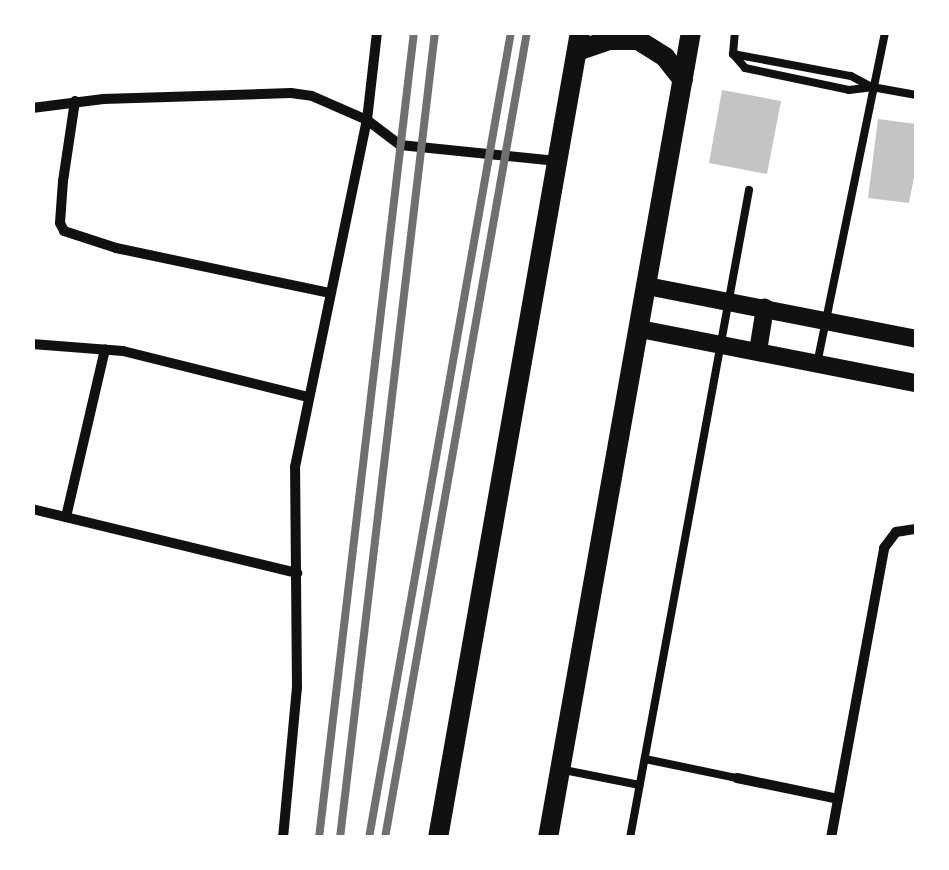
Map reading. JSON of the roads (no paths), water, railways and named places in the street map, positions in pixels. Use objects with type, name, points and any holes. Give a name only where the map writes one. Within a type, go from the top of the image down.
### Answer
[{"type":"main road","points":[[548,838],[692,32]]},
{"type":"main road","points":[[438,838],[578,42],[638,40],[665,57],[683,80]]},
{"type":"street","points":[[284,838],[298,688],[296,467],[366,120],[377,32]]},
{"type":"street","points":[[32,108],[75,101],[292,93],[312,96],[366,120],[400,146],[557,160]]},
{"type":"street","points":[[75,101],[63,181],[60,222],[64,231],[116,248],[329,293]]},
{"type":"street","points":[[647,286],[916,339]]},
{"type":"street","points":[[758,352],[765,308]]},
{"type":"street","points":[[640,329],[916,384]]},
{"type":"street","points":[[32,344],[104,349],[308,397]]},
{"type":"street","points":[[66,517],[104,349]]},
{"type":"street","points":[[32,509],[297,573]]},
{"type":"street","points":[[831,838],[884,548],[896,532],[916,529]]},
{"type":"street","points":[[737,778],[838,799]]},
{"type":"lane","points":[[735,32],[734,54],[851,76],[872,87],[916,95]]},
{"type":"lane","points":[[818,364],[885,32]]},
{"type":"lane","points":[[630,838],[749,190]]},
{"type":"lane","points":[[645,760],[737,778]]},
{"type":"lane","points":[[560,769],[640,785]]},
{"type":"railway","points":[[319,838],[414,32]]},
{"type":"railway","points":[[340,838],[435,32]]},
{"type":"railway","points":[[369,838],[511,32]]},
{"type":"railway","points":[[385,838],[527,32]]}]
